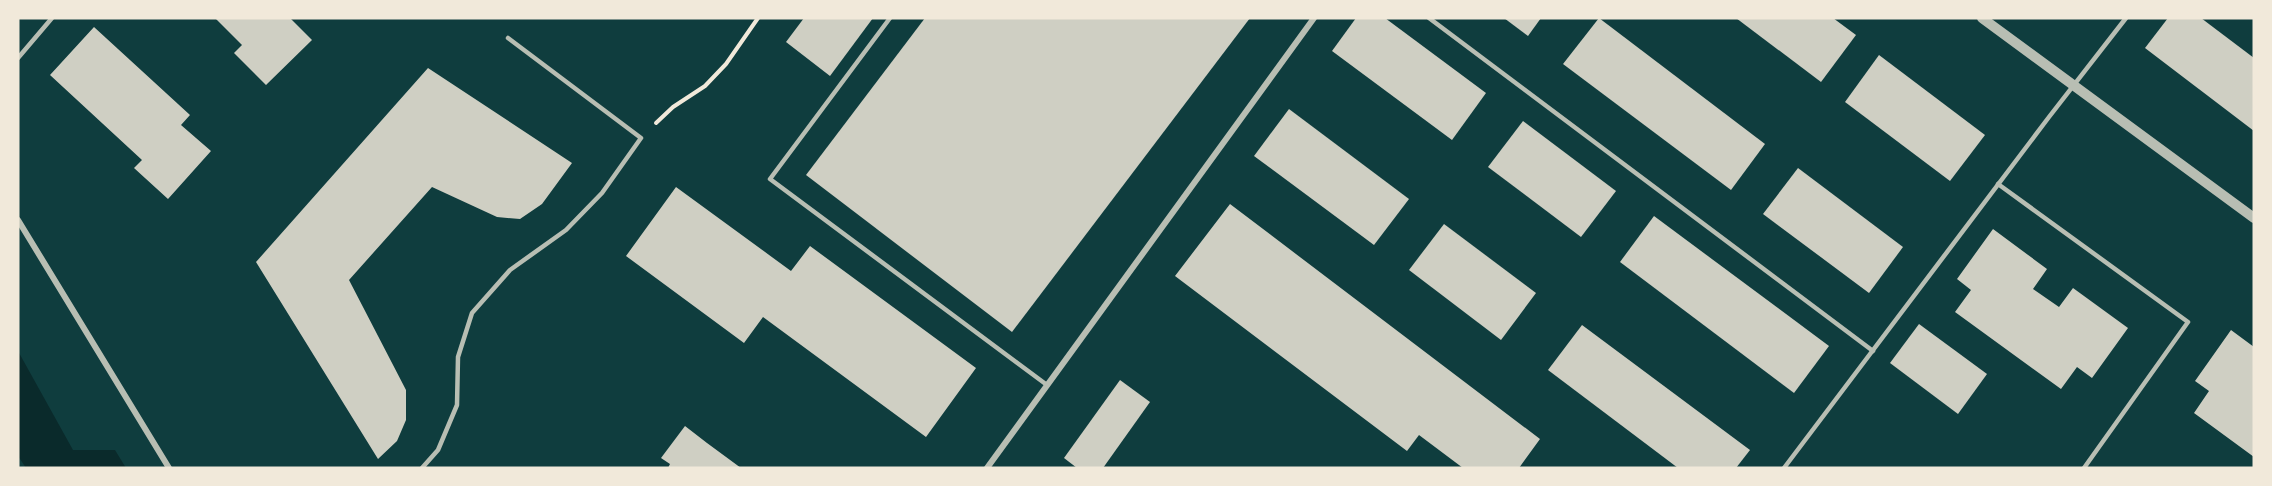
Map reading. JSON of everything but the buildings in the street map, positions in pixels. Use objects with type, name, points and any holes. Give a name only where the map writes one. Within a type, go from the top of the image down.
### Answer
[{"type":"street","points":[[987,468],[1314,18]]},
{"type":"street","points":[[1982,18],[2254,218]]},
{"type":"street","points":[[18,220],[169,468]]},
{"type":"lane","points":[[18,58],[52,18]]},
{"type":"lane","points":[[890,18],[770,178],[1047,385]]},
{"type":"lane","points":[[1430,18],[1873,351]]},
{"type":"lane","points":[[1784,468],[2126,18]]},
{"type":"lane","points":[[422,468],[438,450],[457,405],[458,357],[472,313],[510,270],[566,230],[602,193],[641,138],[508,38]]},
{"type":"lane","points":[[1998,184],[2187,322],[2084,468]]},
{"type":"path","points":[[641,138],[673,106],[705,86],[726,64],[758,18]]},
{"type":"water","points":[[18,351],[73,450],[115,450],[126,468],[26,468],[18,456]]}]
